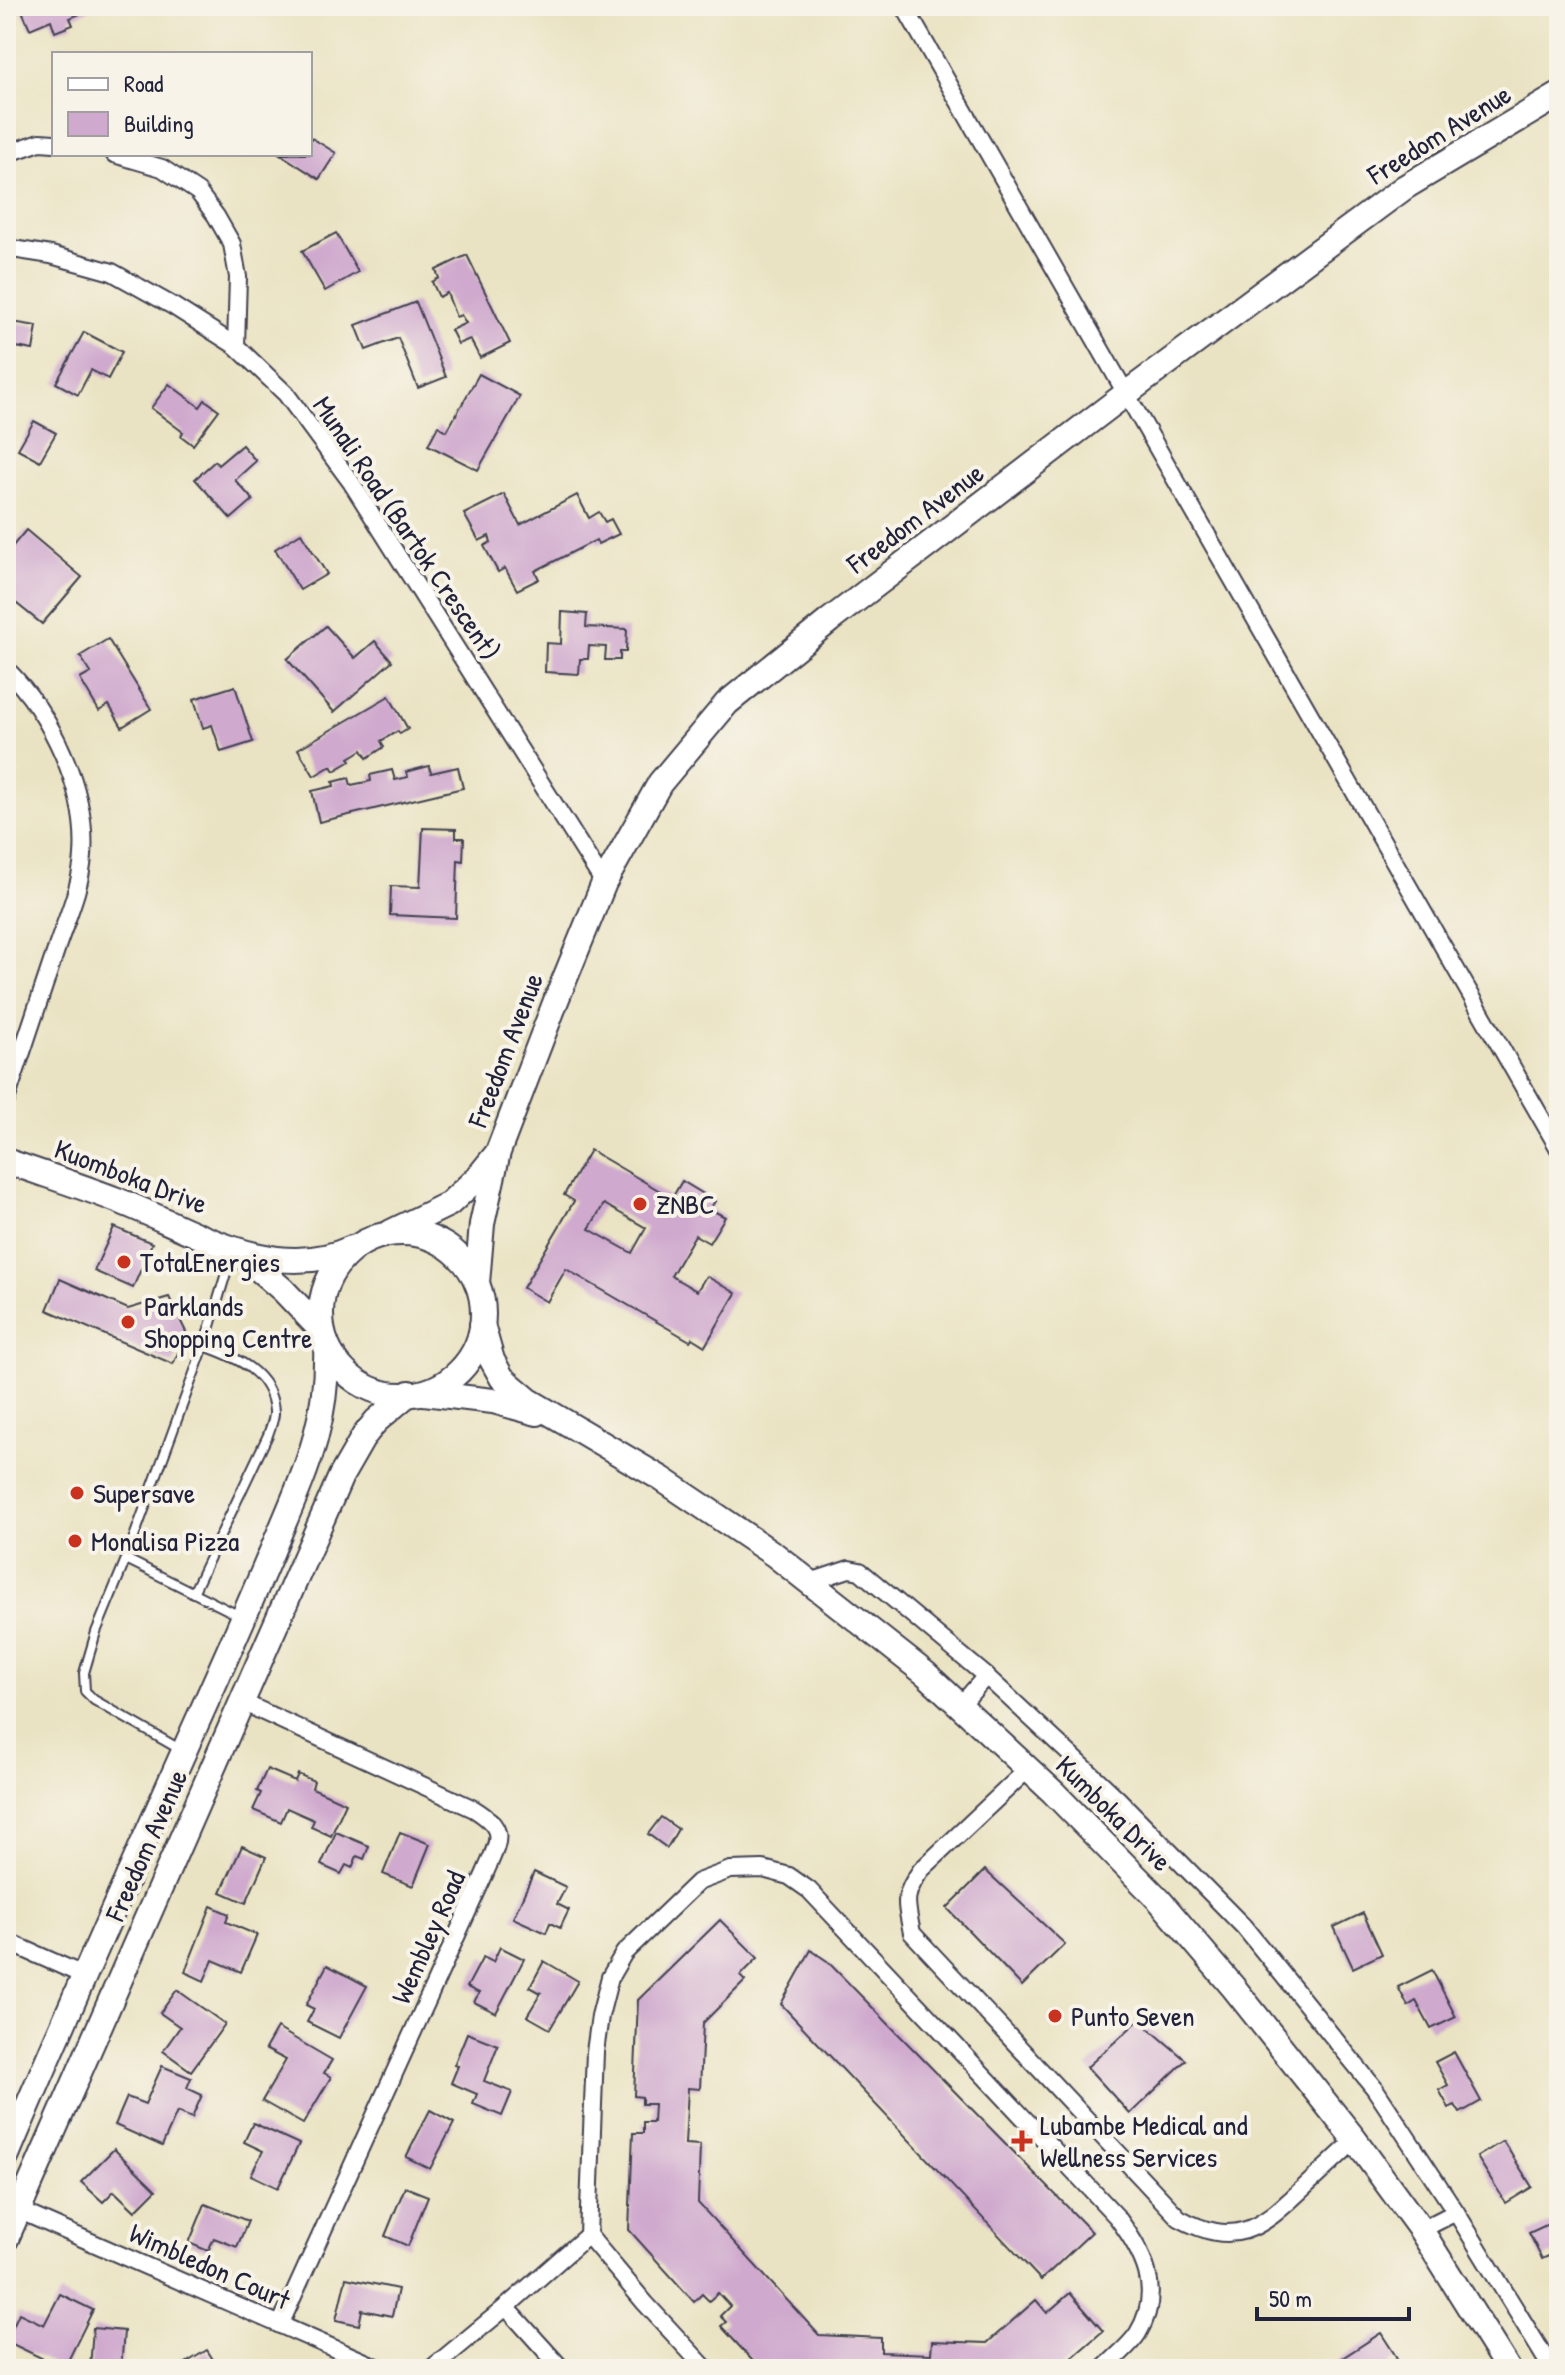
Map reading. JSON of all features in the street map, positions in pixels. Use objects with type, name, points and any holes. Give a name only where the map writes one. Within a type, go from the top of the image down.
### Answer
[{"type":"main road","name":"Freedom Avenue","points":[[477,1283],[482,1224],[498,1152],[604,883],[660,783],[727,703],[830,620],[1127,393],[1405,187],[1559,95]]},
{"type":"main road","name":"Freedom Avenue","points":[[385,1234],[449,1204],[478,1177],[498,1152]]},
{"type":"main road","name":"Kuomboka Drive","points":[[6,1161],[116,1200],[233,1249]]},
{"type":"main road","points":[[408,1233],[430,1238],[450,1248],[466,1264],[477,1283],[482,1304],[482,1325],[475,1348],[462,1368],[442,1384],[414,1393],[394,1394],[372,1389],[353,1378],[337,1362],[324,1337],[275,1282],[233,1249],[284,1261],[309,1260],[339,1254],[385,1234],[408,1233]]},
{"type":"main road","points":[[324,1337],[321,1306],[327,1281],[341,1260],[361,1244]]},
{"type":"main road","name":"Kumboka Drive","points":[[482,1325],[492,1360],[502,1378],[528,1400],[662,1479],[775,1555],[926,1674],[1028,1769],[1160,1901],[1355,2140],[1421,2230],[1508,2369]]},
{"type":"main road","name":"Freedom Avenue","points":[[6,2157],[83,1975],[244,1618],[311,1458],[324,1401],[327,1371],[324,1337]]},
{"type":"main road","name":"Freedom Avenue","points":[[6,2239],[341,1476],[370,1428],[414,1393]]},
{"type":"main road","name":"Kumboka Drive","points":[[414,1393],[493,1401],[559,1419]]},
{"type":"main road","points":[[164,1879],[184,1751]]},
{"type":"street","points":[[904,6],[1559,1149]]},
{"type":"street","points":[[6,154],[40,142],[52,143]]},
{"type":"street","points":[[121,156],[162,168],[198,192],[216,216],[232,244],[238,277],[236,346]]},
{"type":"street","name":"Munali Road (Bartok Crescent)","points":[[6,248],[51,255],[112,272],[236,346],[286,394],[351,482],[604,883]]},
{"type":"street","points":[[6,669],[21,684],[41,714],[66,760],[75,785],[83,830],[83,854],[81,876],[6,1100]]},
{"type":"street","points":[[810,1582],[849,1569],[860,1571],[986,1676],[1117,1798],[1244,1927],[1375,2089],[1456,2212],[1552,2369]]},
{"type":"street","points":[[960,1706],[986,1676]]},
{"type":"street","name":"Wembley Road","points":[[242,1702],[474,1809],[491,1819],[498,1831],[496,1846],[485,1873],[280,2325]]},
{"type":"street","points":[[1028,1769],[921,1870],[910,1885],[905,1899],[912,1933],[1179,2218],[1201,2229],[1218,2233],[1243,2231],[1271,2218],[1355,2140]]},
{"type":"street","points":[[706,2369],[588,2235],[595,2052],[610,1977],[624,1953],[698,1882],[730,1870],[763,1869],[789,1876],[809,1890],[1117,2217],[1138,2245],[1147,2267],[1150,2288],[1147,2311],[1138,2334],[1103,2369]]},
{"type":"street","points":[[6,1941],[83,1975]]},
{"type":"street","name":"Wimbledon Court","points":[[18,2210],[381,2369]]},
{"type":"street","points":[[1421,2230],[1456,2212]]},
{"type":"street","points":[[431,2369],[588,2235]]},
{"type":"street","points":[[506,2307],[562,2369]]},
{"type":"lane","points":[[184,1751],[94,1700],[85,1691],[84,1673],[96,1632],[204,1346],[233,1249]]},
{"type":"lane","points":[[193,1593],[268,1435],[275,1413],[269,1390],[253,1368],[230,1355],[204,1346]]},
{"type":"lane","points":[[126,1559],[244,1618]]},
{"type":"building","points":[[20,6],[99,6],[70,18],[73,25],[55,32],[51,20],[30,29]]},
{"type":"building","points":[[312,138],[336,153],[319,179],[283,156],[312,156]]},
{"type":"building","points":[[336,233],[358,272],[325,291],[302,251]]},
{"type":"building","points":[[467,255],[510,343],[480,358],[470,339],[458,344],[451,330],[466,323],[461,315],[456,317],[447,293],[439,297],[432,282],[439,278],[436,270]]},
{"type":"building","points":[[416,302],[446,377],[418,388],[398,338],[366,350],[356,325]]},
{"type":"building","points":[[6,321],[37,326],[33,350],[16,347],[13,359],[6,357]]},
{"type":"building","points":[[84,332],[122,352],[108,379],[91,370],[78,395],[56,383]]},
{"type":"building","points":[[479,374],[520,396],[478,470],[428,445],[438,426],[447,431]]},
{"type":"building","points":[[169,384],[200,407],[205,400],[219,410],[193,445],[181,436],[183,432],[151,408]]},
{"type":"building","points":[[34,421],[56,433],[40,461],[18,449]]},
{"type":"building","points":[[242,445],[256,461],[235,480],[253,500],[231,519],[195,479],[215,461],[218,465]]},
{"type":"building","points":[[504,494],[520,525],[577,495],[589,518],[599,512],[605,522],[611,519],[619,534],[598,544],[596,540],[535,571],[539,579],[517,590],[505,568],[498,572],[484,546],[491,542],[489,536],[479,541],[464,514]]},
{"type":"building","points":[[26,530],[82,577],[42,624],[6,595],[6,554]]},
{"type":"building","points":[[301,533],[327,574],[300,590],[275,549]]},
{"type":"building","points":[[562,612],[587,614],[586,627],[627,629],[626,652],[620,652],[620,660],[605,660],[606,647],[589,646],[588,659],[580,659],[579,674],[545,672],[546,643],[561,644]]},
{"type":"building","points":[[326,626],[355,658],[375,641],[392,661],[334,712],[287,659]]},
{"type":"building","points":[[108,639],[151,709],[122,727],[109,705],[99,711],[80,679],[91,673],[80,656]]},
{"type":"building","points":[[235,686],[253,742],[221,752],[212,725],[203,728],[194,699]]},
{"type":"building","points":[[389,696],[408,729],[381,741],[384,747],[367,758],[362,750],[334,771],[331,766],[314,776],[298,749]]},
{"type":"building","points":[[429,766],[431,773],[458,767],[463,788],[319,822],[312,791],[334,786],[333,782],[349,778],[351,785],[371,781],[370,775],[392,770],[395,780],[408,777],[406,772]]},
{"type":"building","points":[[423,828],[456,829],[456,838],[464,838],[463,861],[458,860],[456,918],[390,915],[391,886],[420,887]]},
{"type":"building","points":[[590,1150],[672,1198],[682,1181],[715,1201],[710,1209],[725,1217],[709,1243],[695,1235],[671,1276],[697,1291],[706,1276],[736,1293],[705,1346],[692,1338],[690,1341],[566,1269],[547,1302],[523,1288],[574,1201],[564,1195]],"holes":[[[604,1204],[646,1228],[632,1253],[589,1229]]]},
{"type":"building","points":[[114,1227],[152,1243],[133,1288],[94,1271]]},
{"type":"building","name":"Parklands Shopping Centre","points":[[60,1279],[128,1309],[169,1297],[187,1334],[173,1364],[47,1310]]},
{"type":"building","points":[[267,1769],[295,1781],[298,1774],[314,1781],[312,1788],[346,1803],[331,1836],[311,1827],[314,1820],[287,1808],[281,1822],[253,1810]]},
{"type":"building","points":[[661,1817],[678,1829],[667,1848],[648,1834]]},
{"type":"building","points":[[336,1832],[369,1846],[364,1859],[357,1856],[352,1868],[346,1865],[341,1874],[321,1865]]},
{"type":"building","points":[[400,1832],[430,1844],[413,1886],[383,1874]]},
{"type":"building","points":[[242,1846],[266,1857],[246,1903],[221,1892]]},
{"type":"building","points":[[985,1870],[1065,1944],[1022,1986],[947,1908]]},
{"type":"building","points":[[534,1872],[566,1887],[557,1904],[569,1910],[560,1928],[550,1923],[546,1933],[513,1918]]},
{"type":"building","points":[[211,1906],[229,1914],[226,1922],[257,1935],[241,1972],[213,1960],[204,1981],[185,1972]]},
{"type":"building","points":[[1363,1913],[1382,1954],[1353,1968],[1334,1927]]},
{"type":"building","points":[[720,1920],[758,1958],[740,1976],[745,1981],[703,2023],[700,2089],[688,2088],[685,2144],[700,2145],[698,2203],[819,2335],[881,2338],[881,2352],[931,2354],[932,2341],[987,2343],[1036,2300],[1047,2313],[1070,2293],[1103,2331],[1059,2369],[760,2369],[721,2326],[726,2322],[720,2316],[730,2306],[718,2293],[709,2301],[702,2294],[694,2302],[629,2230],[633,2133],[643,2133],[643,2122],[653,2122],[654,2104],[642,2104],[642,2097],[634,2096],[638,2000]]},
{"type":"building","points":[[500,1947],[524,1959],[496,2013],[474,2002],[479,1993],[467,1987],[483,1957],[493,1962]]},
{"type":"building","points":[[811,1950],[827,1961],[1092,2232],[1041,2280],[781,2004]]},
{"type":"building","points":[[544,1961],[578,1981],[550,2029],[527,2016],[541,1993],[530,1987]]},
{"type":"building","points":[[327,1965],[367,1986],[339,2038],[307,2022],[314,2009],[306,2005]]},
{"type":"building","points":[[1432,1970],[1456,2017],[1431,2029],[1416,2001],[1408,2006],[1398,1987]]},
{"type":"building","points":[[177,1990],[225,2024],[191,2071],[163,2051],[180,2027],[160,2013]]},
{"type":"building","points":[[1139,2020],[1186,2060],[1130,2114],[1087,2067]]},
{"type":"building","points":[[277,2028],[332,2060],[324,2073],[331,2077],[303,2124],[262,2101],[286,2060],[265,2049]]},
{"type":"building","points":[[467,2033],[498,2045],[484,2081],[512,2092],[502,2116],[473,2104],[477,2094],[451,2083],[458,2066],[454,2065]]},
{"type":"building","points":[[1454,2052],[1481,2101],[1460,2113],[1455,2105],[1449,2108],[1439,2090],[1448,2085],[1435,2062]]},
{"type":"building","points":[[162,2066],[191,2078],[187,2088],[202,2095],[192,2118],[177,2112],[162,2146],[115,2125],[127,2097],[145,2104]]},
{"type":"building","points":[[430,2110],[454,2123],[430,2169],[406,2157]]},
{"type":"building","points":[[253,2123],[299,2144],[278,2188],[251,2175],[263,2151],[244,2142]]},
{"type":"building","points":[[1503,2141],[1532,2187],[1506,2203],[1477,2157]]},
{"type":"building","points":[[114,2149],[156,2190],[135,2211],[114,2191],[103,2202],[81,2182]]},
{"type":"building","points":[[405,2187],[428,2196],[408,2246],[385,2236]]},
{"type":"building","points":[[205,2204],[248,2221],[237,2247],[214,2238],[208,2251],[189,2243]]},
{"type":"building","points":[[1559,2219],[1559,2266],[1553,2254],[1542,2259],[1529,2233]]},
{"type":"building","points":[[346,2278],[398,2289],[392,2316],[362,2310],[359,2325],[336,2320]]},
{"type":"building","points":[[60,2294],[93,2310],[64,2369],[6,2341],[19,2313],[44,2325]]},
{"type":"building","points":[[93,2328],[124,2331],[121,2369],[90,2369]]},
{"type":"building","points":[[1381,2333],[1397,2358],[1389,2363],[1393,2369],[1332,2369],[1330,2366]]},
{"type":"building","points":[[207,2350],[219,2369],[176,2369]]},
{"type":"place","name":"ZNBC","points":[[640,1204]]},
{"type":"place","name":"TotalEnergies","points":[[124,1262]]},
{"type":"place","name":"Parklands Shopping Centre","points":[[128,1322]]},
{"type":"place","name":"Supersave","points":[[77,1493]]},
{"type":"place","name":"Monalisa Pizza","points":[[75,1541]]},
{"type":"place","name":"Punto Seven","points":[[1055,2016]]},
{"type":"place","name":"Lubambe Medical and Wellness Services","points":[[1022,2141]]}]
